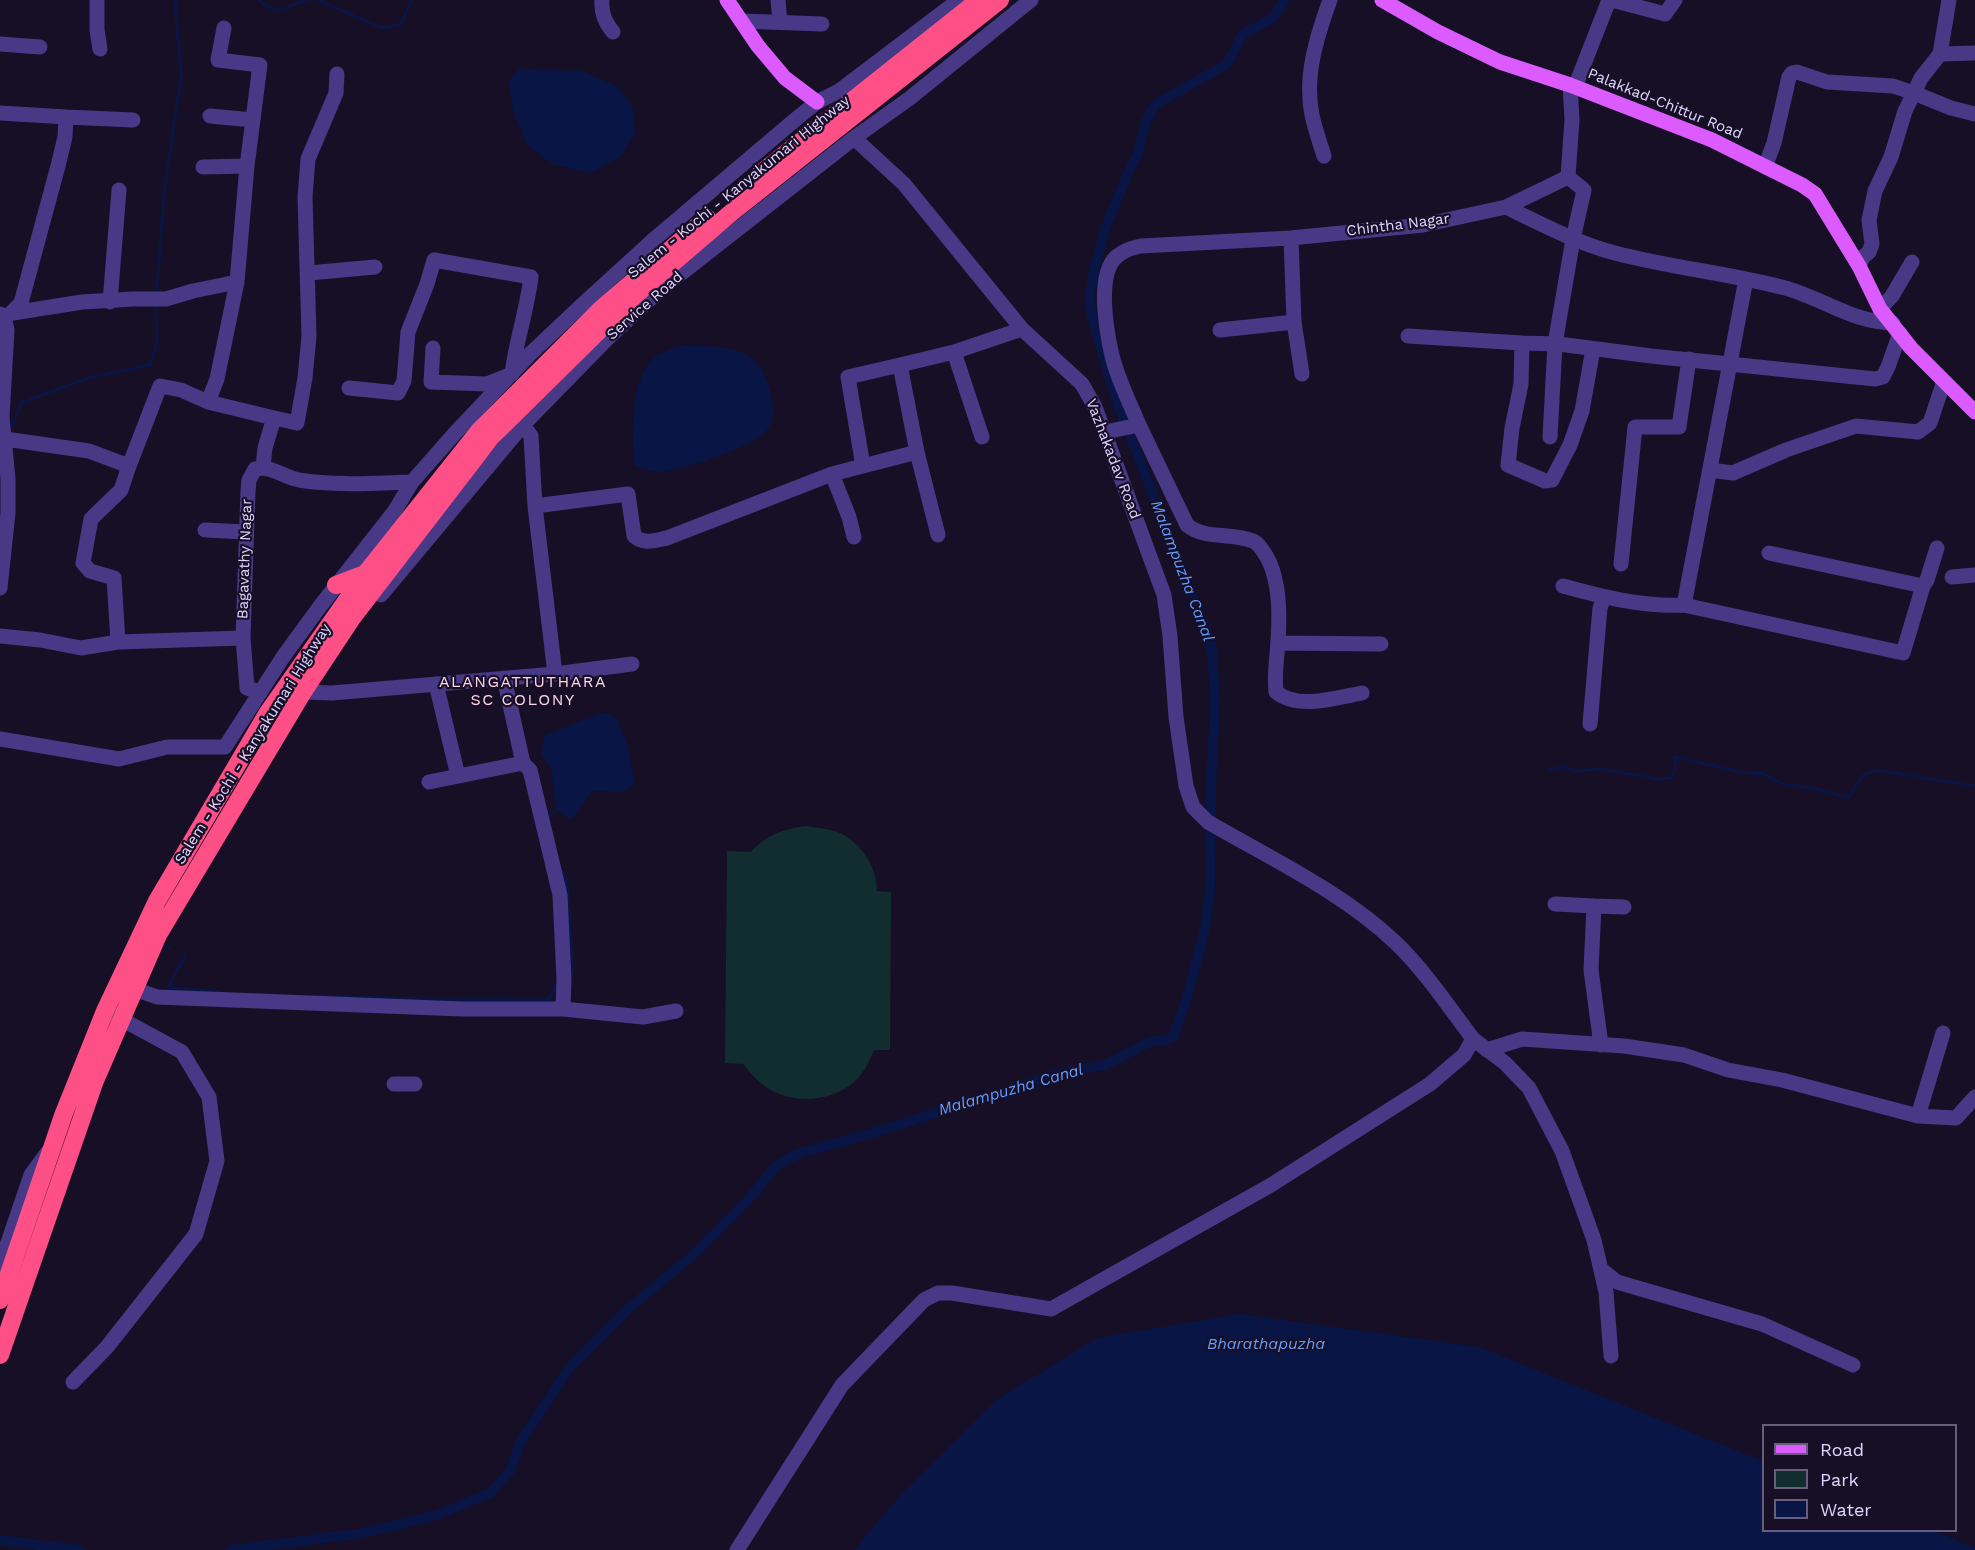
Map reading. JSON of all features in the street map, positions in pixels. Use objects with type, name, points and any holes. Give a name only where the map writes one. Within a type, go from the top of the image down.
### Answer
[{"type":"highway","name":"Salem - Kochi - Kanyakumari Highway","points":[[0,1355],[94,1083],[113,1015],[157,901],[246,749],[298,669],[365,574],[479,431],[601,309],[729,199],[979,0]]},
{"type":"highway","name":"Salem - Kochi - Kanyakumari Highway","points":[[0,1300],[90,1045],[134,989],[158,935],[316,672],[352,618],[491,437],[632,298],[732,212],[1000,0]]},
{"type":"highway","points":[[336,585],[365,574]]},
{"type":"main road","points":[[727,0],[758,46],[784,78],[818,102]]},
{"type":"main road","name":"Palakkad-Chittur Road","points":[[1382,0],[1438,32],[1500,62],[1572,86],[1712,140],[1802,185],[1815,194],[1859,266],[1880,309],[1911,348],[1975,412]]},
{"type":"street","points":[[97,0],[97,30],[100,49]]},
{"type":"street","points":[[778,0],[780,22]]},
{"type":"street","points":[[0,739],[119,759],[167,747],[225,747],[260,692],[336,585],[394,512],[412,482],[530,354],[652,241],[818,102],[839,91],[959,0]]},
{"type":"street","name":"Service Road","points":[[316,672],[338,655],[387,586],[523,425],[606,340],[660,290],[854,138],[910,99],[1031,0]]},
{"type":"street","points":[[1324,156],[1312,114],[1310,81],[1318,34],[1330,0]]},
{"type":"street","points":[[1550,437],[1555,344],[1584,190],[1568,177],[1572,86],[1611,0],[1665,14],[1675,0]]},
{"type":"street","points":[[1859,266],[1872,244],[1869,220],[1875,191],[1891,158],[1905,111],[1921,78],[1940,54],[1949,0]]},
{"type":"street","points":[[602,5],[607,25],[613,32]]},
{"type":"street","points":[[741,21],[822,24]]},
{"type":"street","points":[[208,402],[217,379],[237,282],[247,166],[260,65],[218,60],[224,28]]},
{"type":"street","points":[[0,44],[40,47]]},
{"type":"street","points":[[1940,54],[1975,53]]},
{"type":"street","points":[[1765,167],[1776,133],[1789,76],[1792,73],[1813,76],[1827,82],[1893,86],[1951,108],[1975,114]]},
{"type":"street","points":[[118,642],[114,578],[90,572],[83,563],[91,519],[122,490],[160,386],[181,390],[208,402],[297,423],[306,378],[309,336],[306,197],[308,159],[336,93],[337,74]]},
{"type":"street","points":[[0,113],[133,120]]},
{"type":"street","points":[[210,116],[253,120]]},
{"type":"street","points":[[6,314],[21,303],[53,188],[65,137],[66,117]]},
{"type":"street","name":"Vazhakadav Road","points":[[854,138],[904,184],[1022,329],[1082,384],[1095,408],[1164,595],[1170,636],[1176,717],[1186,786],[1194,807],[1208,822],[1350,905],[1396,943],[1428,980],[1473,1039]]},
{"type":"street","points":[[203,167],[247,166]]},
{"type":"street","name":"Chintha Nagar","points":[[1362,693],[1320,700],[1285,699],[1276,692],[1274,678],[1278,643],[1277,596],[1269,558],[1257,543],[1235,535],[1206,534],[1195,531],[1187,525],[1139,425],[1111,352],[1105,313],[1104,290],[1107,274],[1116,257],[1134,247],[1291,238],[1423,225],[1506,207],[1568,177]]},
{"type":"street","points":[[110,302],[119,190]]},
{"type":"street","points":[[1408,336],[1555,344],[1875,379],[1883,376],[1888,367],[1896,328],[1850,315],[1786,288],[1615,253],[1573,239],[1506,207]]},
{"type":"street","points":[[1291,238],[1294,322],[1302,374]]},
{"type":"street","points":[[349,388],[398,393],[404,381],[408,332],[434,260],[531,278],[528,304],[514,352],[512,374]]},
{"type":"street","points":[[1880,309],[1892,296],[1912,262]]},
{"type":"street","points":[[309,273],[375,267]]},
{"type":"street","points":[[1684,605],[1746,279]]},
{"type":"street","points":[[6,314],[82,302],[158,299],[237,282]]},
{"type":"street","points":[[0,588],[8,513],[8,479],[3,427],[6,314]]},
{"type":"street","points":[[1220,330],[1294,322]]},
{"type":"street","points":[[863,466],[848,377],[954,352],[1022,329]]},
{"type":"street","points":[[1522,343],[1521,384],[1512,428],[1508,465],[1545,481],[1552,480],[1570,445],[1582,411],[1593,349]]},
{"type":"street","points":[[431,382],[433,348]]},
{"type":"street","points":[[954,352],[982,437]]},
{"type":"street","points":[[1621,564],[1635,427],[1679,427],[1689,359]]},
{"type":"street","points":[[900,364],[917,452],[938,535]]},
{"type":"street","points":[[404,381],[487,384],[512,374]]},
{"type":"street","points":[[1710,470],[1733,473],[1786,450],[1856,426],[1918,432],[1930,423],[1944,381]]},
{"type":"street","points":[[274,418],[265,448],[263,467],[296,480],[338,485],[412,482]]},
{"type":"street","points":[[523,425],[531,436],[535,506],[555,674]]},
{"type":"street","points":[[1105,432],[1139,425]]},
{"type":"street","points":[[3,427],[90,451],[129,466]]},
{"type":"street","points":[[535,506],[628,494],[634,536],[639,540],[649,542],[667,538],[832,474],[917,452]]},
{"type":"street","name":"Bagavathy Nagar","points":[[260,692],[247,688],[243,638],[245,532],[249,480],[255,469],[263,467]]},
{"type":"street","points":[[832,474],[849,517],[854,537]]},
{"type":"street","points":[[387,546],[394,512]]},
{"type":"street","points":[[205,530],[245,532]]},
{"type":"street","points":[[1563,586],[1604,597],[1657,606],[1684,605],[1903,653],[1937,548]]},
{"type":"street","points":[[1769,553],[1923,586]]},
{"type":"street","points":[[1952,577],[1975,575]]},
{"type":"street","points":[[1590,724],[1600,608],[1604,597]]},
{"type":"street","points":[[0,636],[40,640],[81,648],[118,642],[243,638]]},
{"type":"street","points":[[1278,643],[1381,644]]},
{"type":"street","points":[[303,692],[332,693],[555,674],[632,664]]},
{"type":"street","points":[[504,678],[523,763],[530,770],[560,895],[563,1009]]},
{"type":"street","points":[[436,684],[458,776]]},
{"type":"street","points":[[429,782],[523,763]]},
{"type":"street","points":[[1555,904],[1624,908]]},
{"type":"street","points":[[1593,906],[1591,970],[1601,1045]]},
{"type":"street","points":[[134,989],[157,997],[462,1009],[563,1009],[643,1017],[676,1011]]},
{"type":"street","points":[[73,1382],[107,1347],[196,1234],[217,1161],[209,1097],[182,1052],[113,1015]]},
{"type":"street","points":[[1917,1116],[1943,1033]]},
{"type":"street","points":[[737,1550],[843,1385],[924,1300],[938,1293],[952,1293],[1051,1309],[1271,1185],[1420,1091],[1464,1055],[1473,1039],[1505,1063],[1529,1088],[1562,1151],[1594,1240],[1601,1269],[1606,1292],[1611,1356]]},
{"type":"street","points":[[1487,1050],[1522,1039],[1684,1055],[1728,1070],[1782,1080],[1917,1116],[1956,1118],[1975,1097]]},
{"type":"street","points":[[394,1084],[415,1084]]},
{"type":"street","points":[[0,1266],[31,1175],[54,1143]]},
{"type":"street","points":[[1601,1269],[1617,1282],[1762,1324],[1853,1365]]},
{"type":"green space","points":[[806,826],[835,831],[851,840],[868,859],[875,875],[877,891],[891,892],[890,1050],[874,1050],[861,1075],[845,1089],[823,1097],[799,1099],[776,1093],[766,1087],[743,1064],[725,1063],[727,851],[751,852],[763,841],[776,834]]},
{"type":"water","points":[[519,69],[583,71],[618,87],[633,108],[635,135],[620,157],[591,173],[554,165],[527,145],[513,112],[509,80]]},
{"type":"water","points":[[682,345],[739,351],[759,365],[771,395],[773,418],[770,426],[751,442],[700,463],[657,472],[635,466],[633,427],[635,398],[643,372],[653,359]]},
{"type":"water","points":[[604,712],[616,717],[627,744],[635,783],[625,792],[592,791],[571,820],[556,809],[551,768],[541,754],[545,735]]},
{"type":"water","name":"Bharathapuzha","points":[[1240,1314],[1479,1347],[1762,1461],[1762,1532],[1937,1532],[1975,1548],[1975,1550],[854,1550],[902,1493],[996,1400],[1097,1338]]},
{"type":"waterway","points":[[157,293],[163,203],[181,74],[175,5],[177,0]]},
{"type":"waterway","points":[[259,0],[279,10],[309,0]]},
{"type":"waterway","points":[[318,0],[382,28],[401,24],[412,0]]},
{"type":"waterway","name":"Malampuzha Canal","points":[[231,1550],[363,1533],[437,1515],[490,1493],[510,1471],[521,1441],[570,1367],[630,1307],[691,1257],[747,1201],[776,1166],[800,1153],[876,1132],[1063,1072],[1105,1065],[1150,1042],[1173,1037],[1187,998],[1205,929],[1210,889],[1215,702],[1212,651],[1208,634],[1118,405],[1092,318],[1090,295],[1106,226],[1138,153],[1146,121],[1156,104],[1227,64],[1243,34],[1273,18],[1285,0]]},
{"type":"waterway","points":[[9,426],[13,423],[21,403],[88,378],[150,365],[157,342],[156,303]]},
{"type":"waterway","points":[[1549,769],[1565,767],[1575,771],[1600,769],[1659,779],[1671,778],[1675,769],[1675,757],[1741,772],[1764,774],[1782,784],[1849,797],[1863,775],[1876,770],[1975,786]]},
{"type":"waterway","points":[[549,820],[548,817],[559,807]]},
{"type":"waterway","points":[[561,870],[567,880],[573,973]]},
{"type":"waterway","points":[[164,946],[170,949]]},
{"type":"waterway","points":[[185,956],[168,987],[220,992]]},
{"type":"waterway","points":[[317,996],[549,1000],[557,983]]},
{"type":"waterway","name":"Malampuzha Canal","points":[[0,1540],[80,1550]]},
{"type":"district","name":"ALANGATTUTHARA SC COLONY","points":[[523,691]]}]
